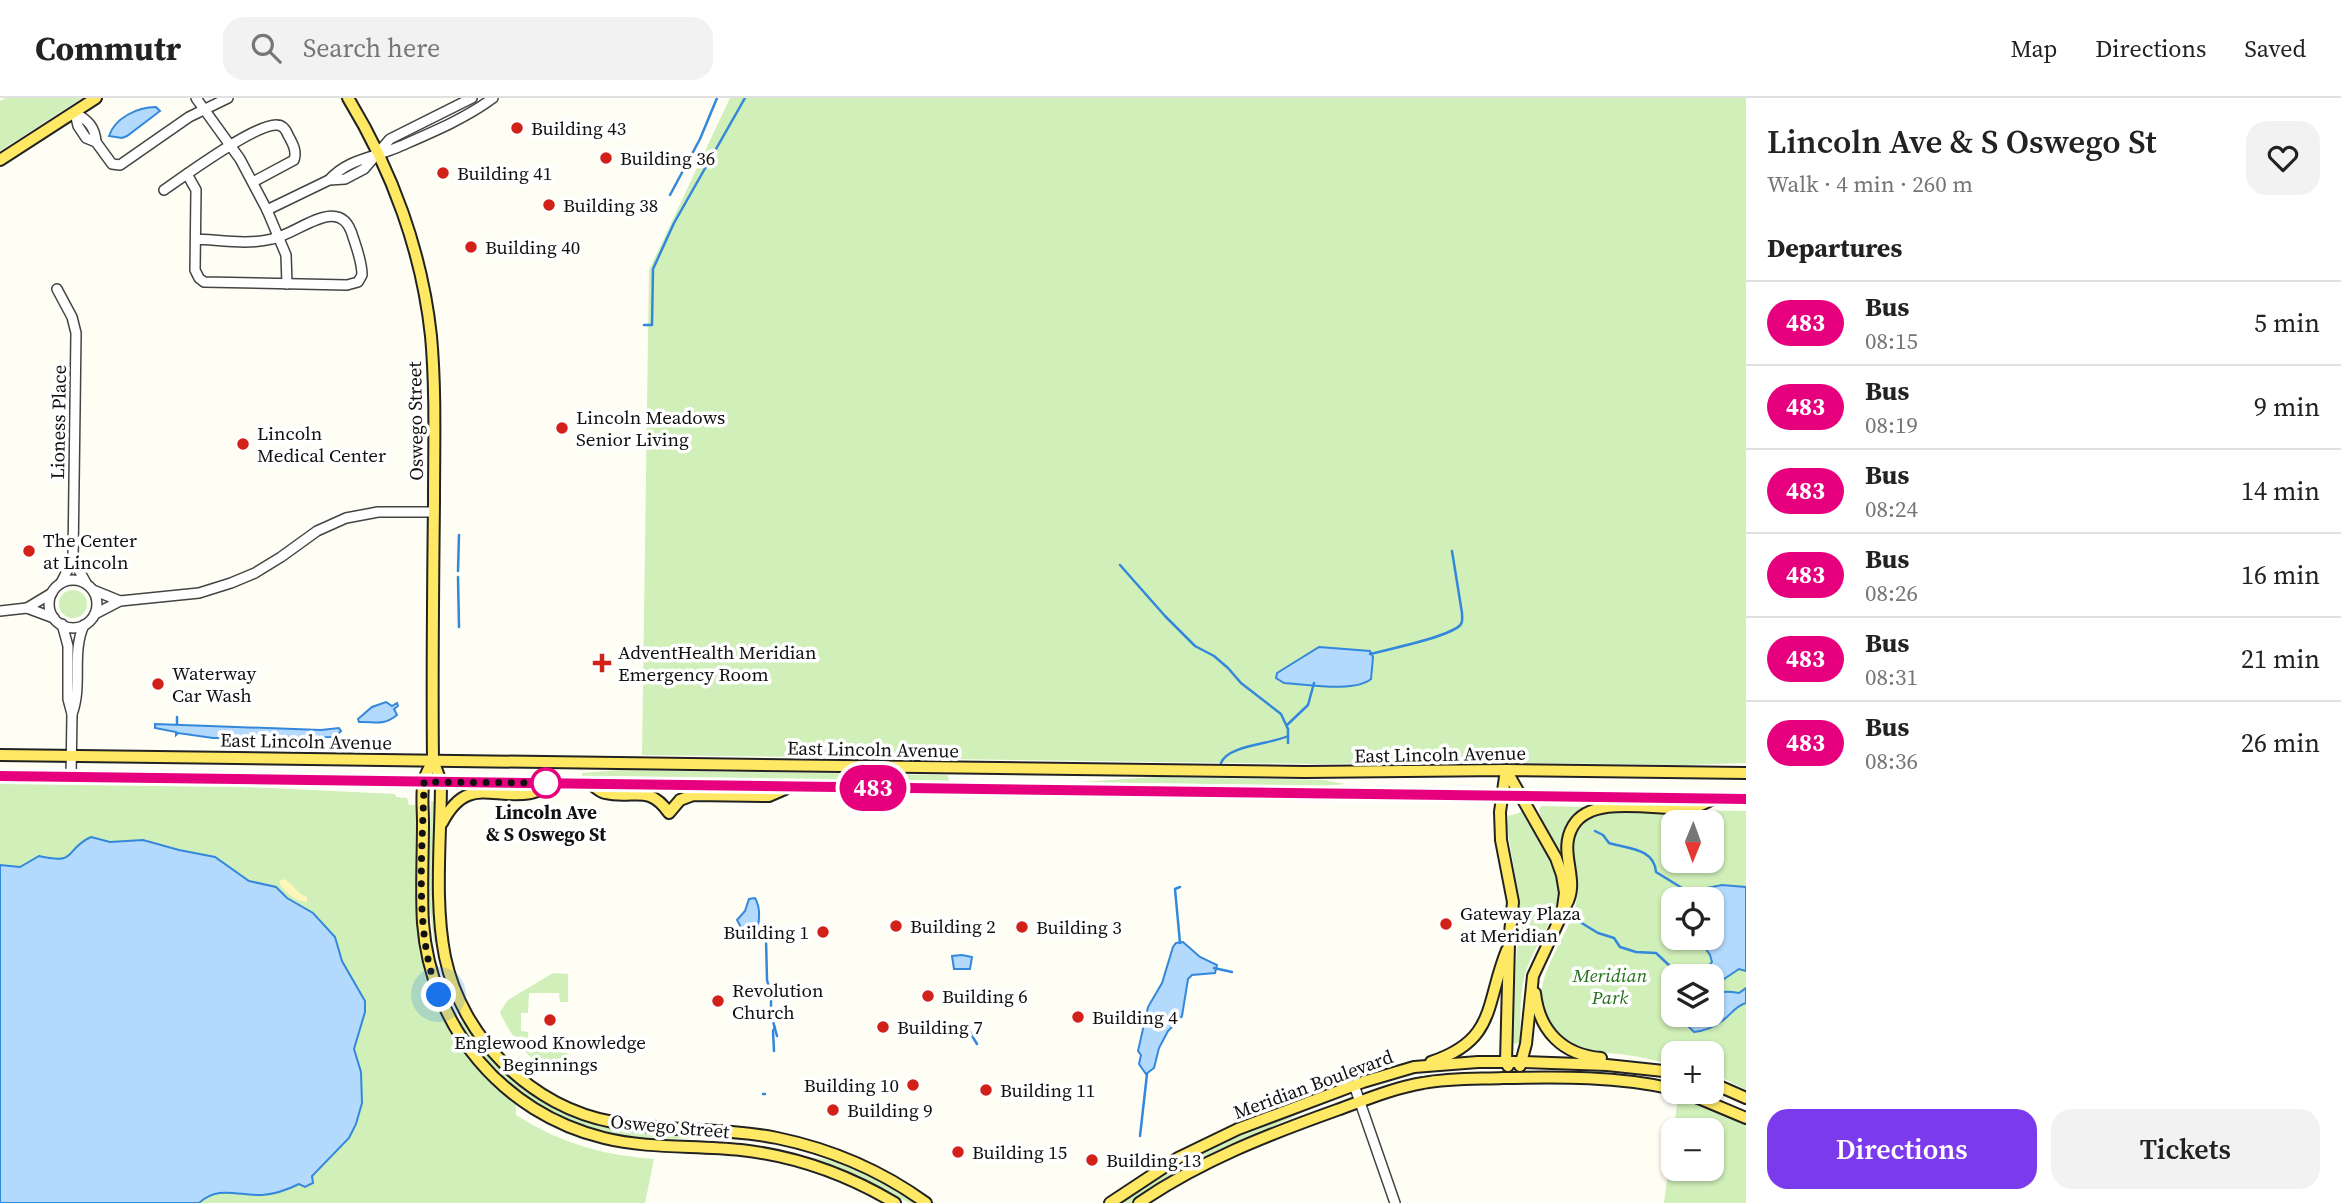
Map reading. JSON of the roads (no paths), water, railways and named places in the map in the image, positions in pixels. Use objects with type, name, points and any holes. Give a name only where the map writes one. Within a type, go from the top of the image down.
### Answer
[{"type":"main road","points":[[0,160],[96,98]]},
{"type":"main road","name":"Oswego Street","points":[[348,98],[378,154],[407,226],[427,311],[434,390],[433,760],[441,782],[440,921],[448,970],[473,1025],[509,1068],[550,1099],[595,1118],[638,1126],[757,1134],[796,1142],[876,1172],[926,1203]]},
{"type":"main road","name":"East Lincoln Avenue","points":[[0,755],[1306,772],[1506,769],[1746,773]]},
{"type":"main road","name":"Oswego Street","points":[[433,760],[424,782],[423,916],[431,972],[441,1002],[455,1029],[476,1059],[499,1083],[544,1115],[589,1134],[632,1143],[765,1153],[837,1174],[895,1203]]},
{"type":"main road","points":[[1506,769],[1501,840],[1513,902],[1509,944],[1506,1062],[1514,1078]]},
{"type":"main road","points":[[1506,769],[1560,867],[1565,893],[1562,914]]},
{"type":"main road","name":"East Lincoln Avenue","points":[[0,776],[1746,799]]},
{"type":"main road","points":[[441,826],[454,803],[468,795],[479,792],[531,793],[556,783]]},
{"type":"main road","points":[[590,784],[604,793],[651,795],[660,801],[669,813],[680,800],[689,795],[769,796],[791,787]]},
{"type":"main road","points":[[1514,1078],[1522,1062],[1533,976],[1572,895],[1567,841],[1573,826],[1582,816],[1603,807],[1694,808],[1713,799]]},
{"type":"main road","points":[[1414,1067],[1453,1053],[1467,1044],[1479,1031],[1487,1017],[1509,944]]},
{"type":"main road","points":[[1533,976],[1535,1000],[1541,1019],[1552,1036],[1566,1048],[1587,1057],[1635,1062],[1661,1068]]},
{"type":"main road","name":"Meridian Boulevard","points":[[1110,1203],[1165,1166],[1229,1133],[1354,1085],[1414,1067],[1522,1062],[1613,1065],[1661,1070]]},
{"type":"main road","name":"Meridian Boulevard","points":[[1139,1203],[1226,1153],[1360,1102],[1424,1083],[1514,1078],[1623,1080],[1661,1087]]},
{"type":"main road","points":[[1724,1088],[1746,1098]]},
{"type":"main road","points":[[1713,1104],[1746,1118]]},
{"type":"street","points":[[196,98],[230,145],[267,209],[287,258],[287,284]]},
{"type":"street","points":[[75,113],[78,126],[86,138],[96,142],[115,165],[121,164],[204,109],[228,98]]},
{"type":"street","points":[[267,209],[329,180],[345,179],[364,169],[390,139],[472,98]]},
{"type":"street","points":[[378,154],[449,123],[492,98]]},
{"type":"street","points":[[164,190],[230,145],[272,125],[278,125],[285,129],[295,149],[294,160],[290,165],[253,182]]},
{"type":"street","points":[[187,174],[196,190],[195,239],[195,270],[204,282],[353,284],[361,278],[362,268],[351,228],[338,216],[324,217],[264,241],[195,239]]},
{"type":"street","name":"Lioness Place","points":[[57,289],[71,314],[76,330],[73,559],[61,583]]},
{"type":"street","points":[[72,714],[78,699],[77,646],[84,625],[94,614],[120,601],[181,596],[231,583],[271,564],[323,528],[351,517],[384,512],[434,512]]},
{"type":"street","name":"Lioness Place","points":[[73,559],[89,587]]},
{"type":"street","points":[[0,611],[27,608],[52,593],[61,583],[73,580],[120,601]]},
{"type":"street","points":[[89,587],[97,599],[94,614]]},
{"type":"street","points":[[52,593],[50,606],[68,646],[68,699],[72,714],[71,777]]},
{"type":"street","points":[[27,608],[73,627],[84,625]]},
{"type":"street","points":[[1354,1085],[1395,1203]]},
{"type":"water","points":[[156,107],[160,111],[127,136],[109,136],[121,119],[141,109]]},
{"type":"water","points":[[1319,647],[1370,651],[1373,657],[1371,679],[1353,686],[1329,687],[1284,683],[1276,678],[1277,673]]},
{"type":"water","points":[[386,702],[392,706],[397,703],[398,706],[394,709],[397,715],[392,719],[383,722],[359,722],[358,719],[372,707]]},
{"type":"water","points":[[155,724],[321,730],[339,728],[341,731],[335,737],[213,738],[178,733],[176,735],[176,732],[155,728]]},
{"type":"water","points":[[91,837],[110,842],[143,840],[215,857],[249,881],[276,887],[287,898],[313,913],[335,937],[342,961],[365,1001],[365,1012],[354,1049],[361,1072],[362,1103],[349,1138],[312,1176],[313,1183],[305,1187],[299,1184],[267,1194],[214,1194],[199,1203],[0,1203],[0,865],[20,867],[39,856],[60,859],[70,855]]},
{"type":"water","points":[[1722,885],[1746,887],[1746,971],[1739,969],[1724,979],[1724,964],[1710,964],[1712,962],[1706,950],[1724,950],[1724,887],[1712,887]]},
{"type":"water","points":[[755,898],[759,921],[755,935],[750,937],[744,933],[737,920],[745,911],[749,899]]},
{"type":"water","points":[[1183,942],[1200,957],[1217,965],[1215,973],[1192,975],[1188,979],[1182,1016],[1168,1031],[1159,1048],[1154,1068],[1146,1074],[1139,1064],[1141,1055],[1138,1051],[1148,1007],[1162,983],[1173,947],[1176,943]]},
{"type":"water","points":[[952,956],[972,957],[970,969],[954,969]]},
{"type":"water","points":[[1746,988],[1746,1003],[1724,1019],[1724,992],[1739,993]]},
{"type":"water","points":[[1689,1027],[1710,1027],[1708,1028],[1694,1032]]},
{"type":"waterway","points":[[670,195],[700,139],[717,98]]},
{"type":"waterway","points":[[644,325],[652,325],[653,269],[674,223],[745,98]]},
{"type":"waterway","points":[[458,571],[459,535]]},
{"type":"waterway","points":[[1370,654],[1433,638],[1456,629],[1461,624],[1462,613],[1452,551]]},
{"type":"waterway","points":[[1120,565],[1195,646],[1214,656],[1241,683],[1281,714],[1288,729],[1288,743]]},
{"type":"waterway","points":[[458,577],[459,627]]},
{"type":"waterway","points":[[1287,725],[1308,705],[1314,683]]},
{"type":"waterway","points":[[177,717],[177,724]]},
{"type":"waterway","points":[[1221,763],[1232,752],[1288,736]]},
{"type":"waterway","points":[[1595,831],[1603,835],[1609,843],[1645,854],[1654,864],[1656,872],[1680,887]]},
{"type":"waterway","points":[[1180,887],[1175,889],[1180,943]]},
{"type":"waterway","points":[[1580,922],[1598,933],[1614,938],[1620,947],[1636,952],[1656,953],[1668,964]]},
{"type":"waterway","points":[[763,934],[766,939],[771,1014],[777,1036]]},
{"type":"waterway","points":[[1214,968],[1232,972]]},
{"type":"waterway","points":[[966,1026],[977,1044]]},
{"type":"waterway","points":[[774,1051],[775,1027]]},
{"type":"waterway","points":[[1140,1136],[1147,1074]]},
{"type":"place","name":"Building 43","points":[[517,128]]},
{"type":"place","name":"Building 36","points":[[606,158]]},
{"type":"place","name":"Building 41","points":[[443,173]]},
{"type":"place","name":"Building 38","points":[[549,205]]},
{"type":"place","name":"Building 40","points":[[471,247]]},
{"type":"place","name":"Lincoln Meadows Senior Living","points":[[562,428]]},
{"type":"place","name":"Lincoln Medical Center","points":[[243,444]]},
{"type":"place","name":"The Center at Lincoln","points":[[29,551]]},
{"type":"place","name":"AdventHealth Meridian Emergency Room","points":[[602,663]]},
{"type":"place","name":"Waterway Car Wash","points":[[158,684]]},
{"type":"place","name":"Lincoln Ave & S Oswego St","points":[[546,783]]},
{"type":"place","name":"Gateway Plaza at Meridian","points":[[1446,924]]},
{"type":"place","name":"Building 2","points":[[896,926]]},
{"type":"place","name":"Building 3","points":[[1022,927]]},
{"type":"place","name":"Building 1","points":[[823,932]]},
{"type":"place","name":"Building 6","points":[[928,996]]},
{"type":"place","name":"Revolution Church","points":[[718,1001]]},
{"type":"place","name":"Building 4","points":[[1078,1017]]},
{"type":"place","name":"Englewood Knowledge Beginnings","points":[[550,1020]]},
{"type":"place","name":"Building 7","points":[[883,1027]]},
{"type":"place","name":"Building 10","points":[[913,1085]]},
{"type":"place","name":"Building 11","points":[[986,1090]]},
{"type":"place","name":"Building 9","points":[[833,1110]]},
{"type":"place","name":"Building 15","points":[[958,1152]]},
{"type":"place","name":"Building 13","points":[[1092,1160]]},
{"type":"park label","name":"Meridian Park","points":[[1610,986]]}]
